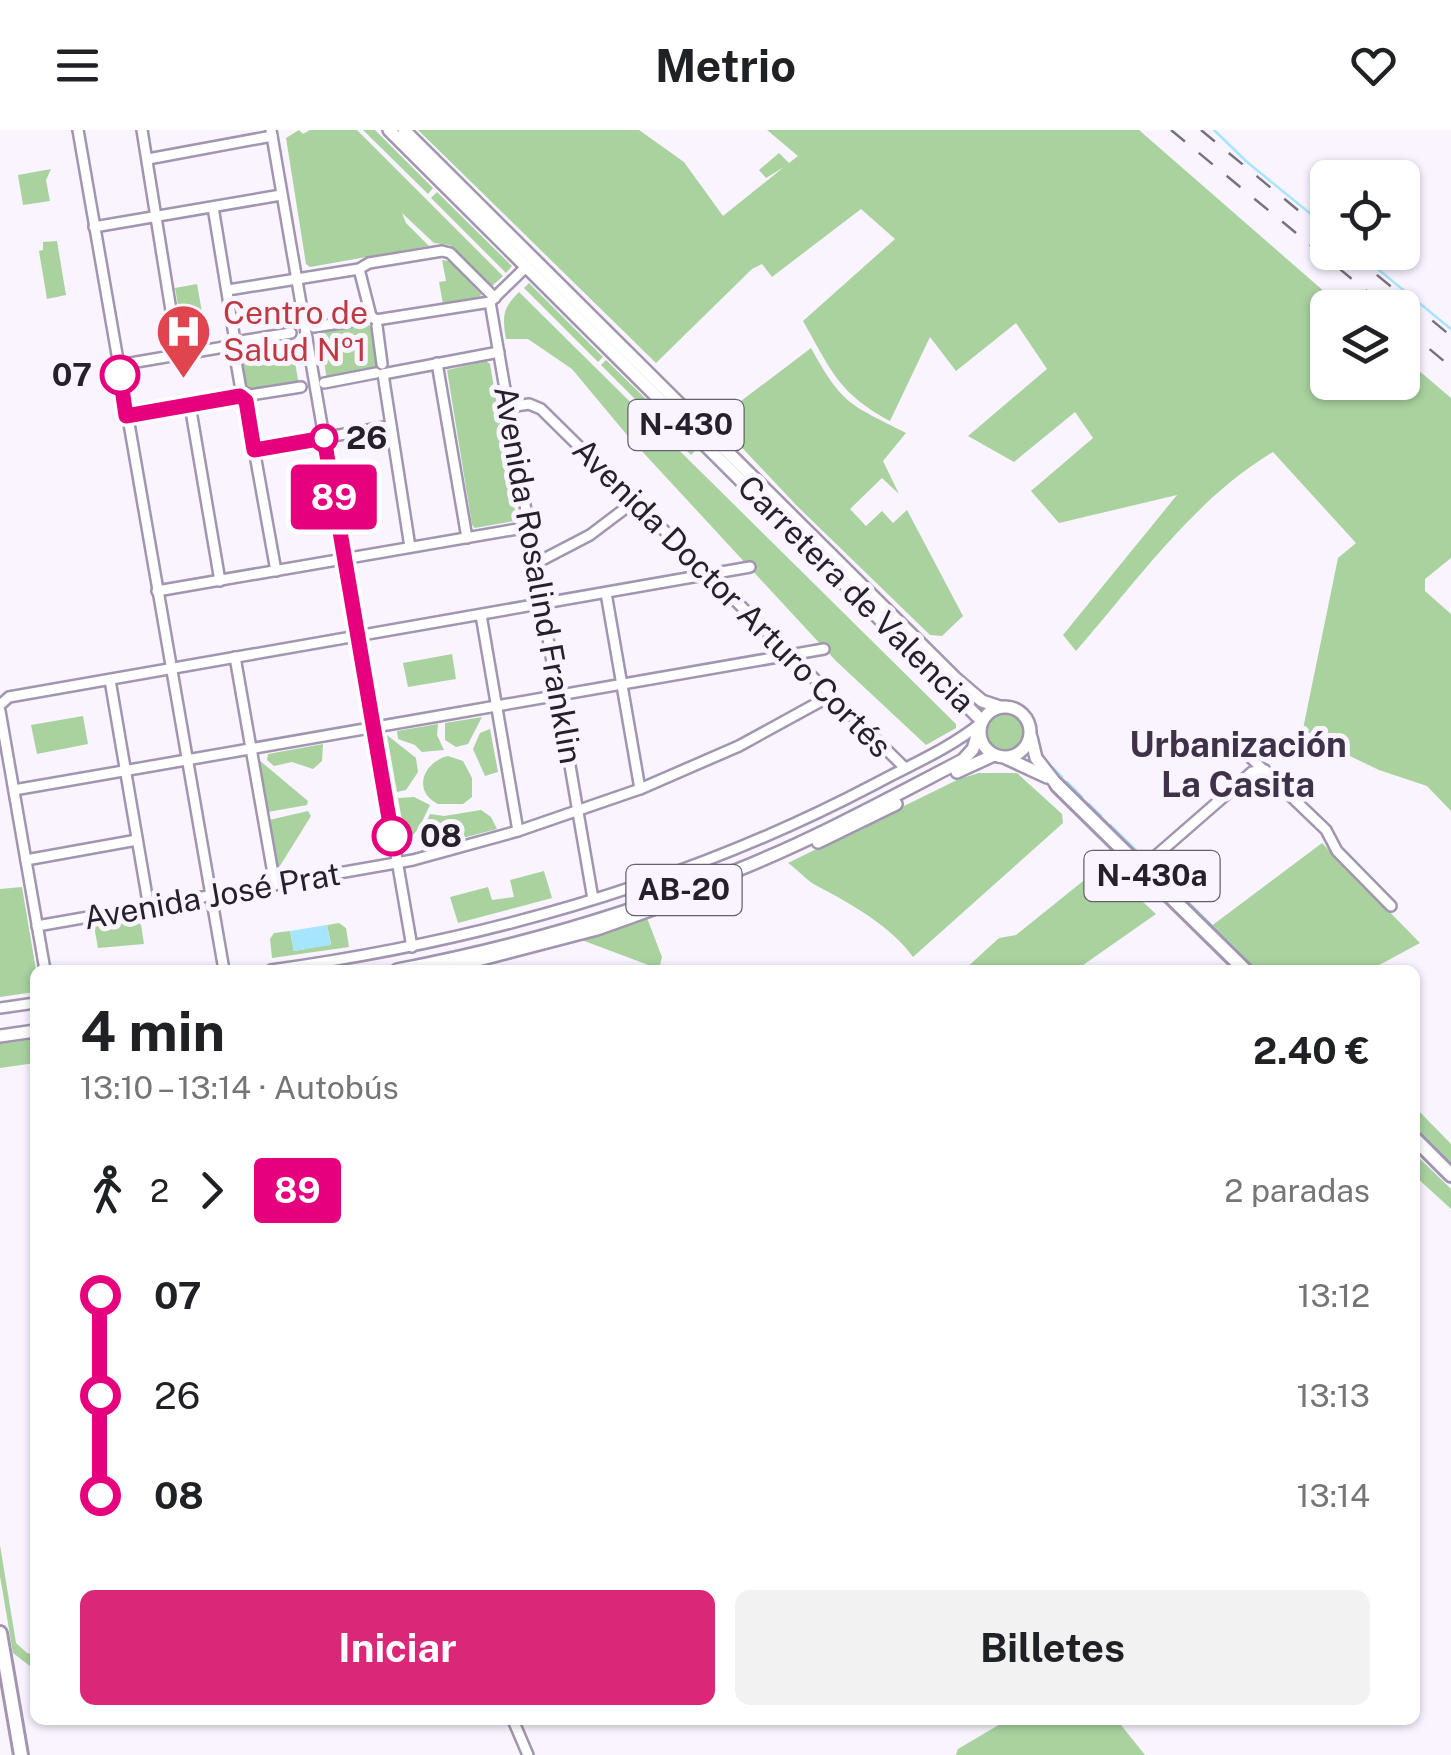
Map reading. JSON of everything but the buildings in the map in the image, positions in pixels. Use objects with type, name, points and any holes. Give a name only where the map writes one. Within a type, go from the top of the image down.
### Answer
[{"type":"highway","name":"N-430a","points":[[1057,785],[1240,965]]},
{"type":"highway","points":[[1420,1144],[1451,1174]]},
{"type":"highway","points":[[0,1633],[23,1751]]},
{"type":"main road","name":"Carretera de Valencia","points":[[389,130],[981,724]]},
{"type":"main road","name":"Carretera de Valencia","points":[[404,130],[955,678],[982,701],[1000,707]]},
{"type":"main road","points":[[1000,707],[1019,711],[1030,728],[1036,758],[1057,785],[982,743],[981,724],[1000,707]]},
{"type":"main road","name":"AB-20","points":[[420,965],[583,924],[735,871],[954,765],[973,749],[981,724]]},
{"type":"main road","points":[[1000,756],[1014,756],[1027,744],[1030,728]]},
{"type":"main road","name":"AB-20","points":[[457,965],[596,929],[752,872],[1000,756]]},
{"type":"main road","points":[[0,1032],[30,1028]]},
{"type":"street","points":[[78,130],[223,965]]},
{"type":"street","points":[[142,130],[178,354]]},
{"type":"street","points":[[148,159],[271,133],[412,947]]},
{"type":"street","points":[[94,227],[282,195]]},
{"type":"street","points":[[213,206],[237,343],[234,350],[276,571]]},
{"type":"street","points":[[228,290],[442,251],[450,252],[492,300]]},
{"type":"street","points":[[314,327],[368,317],[382,321],[492,300],[527,266]]},
{"type":"street","points":[[359,269],[368,317]]},
{"type":"street","name":"Avenida Rosalind Franklin","points":[[492,300],[594,899]]},
{"type":"street","points":[[376,326],[410,547]]},
{"type":"street","points":[[118,366],[291,333]]},
{"type":"street","points":[[324,382],[499,352]]},
{"type":"street","points":[[437,363],[467,538]]},
{"type":"street","points":[[126,416],[301,387]]},
{"type":"street","name":"Avenida Doctor Arturo Cortés","points":[[509,407],[529,404],[541,409],[905,768]]},
{"type":"street","points":[[190,405],[220,580]]},
{"type":"street","points":[[254,450],[390,426]]},
{"type":"street","points":[[542,560],[590,535],[635,500]]},
{"type":"street","points":[[157,590],[529,527]]},
{"type":"street","points":[[44,965],[1,706],[171,668],[750,567]]},
{"type":"street","points":[[606,593],[640,789]]},
{"type":"street","points":[[481,615],[518,830]]},
{"type":"street","points":[[14,790],[824,648]]},
{"type":"street","points":[[236,657],[275,885]]},
{"type":"street","points":[[110,680],[149,908]]},
{"type":"street","name":"Avenida José Prat","points":[[37,926],[396,864],[518,830],[640,789],[739,746],[832,695]]},
{"type":"street","points":[[302,965],[412,947],[504,926],[652,880],[778,830],[905,768],[981,724]]},
{"type":"street","points":[[1252,759],[1326,830],[1337,852],[1391,906]]},
{"type":"street","points":[[1143,867],[1252,772],[1264,770]]},
{"type":"street","points":[[26,860],[138,840]]},
{"type":"street","points":[[0,1008],[30,1004]]},
{"type":"street","points":[[515,1725],[528,1755]]},
{"type":"green space","points":[[299,130],[303,134],[310,130],[357,130],[503,276],[491,287],[450,245],[434,243],[402,213],[406,223],[429,246],[310,267],[306,264],[286,138]]},
{"type":"green space","points":[[363,130],[375,130],[433,188],[428,194]]},
{"type":"green space","points":[[418,130],[639,130],[684,162],[723,216],[784,167],[766,178],[759,170],[779,153],[789,163],[798,156],[767,130],[1139,130],[1323,290],[1310,290],[1310,400],[1420,400],[1420,372],[1451,398],[1451,558],[1425,579],[1425,591],[1451,614],[1451,811],[1427,786],[1379,770],[1303,729],[1338,558],[1356,543],[1273,452],[1244,471],[1192,518],[1076,651],[1063,635],[1177,495],[1059,523],[1031,491],[1093,438],[1075,412],[1014,462],[968,436],[1047,369],[1016,323],[956,371],[930,337],[890,421],[858,400],[837,379],[803,321],[895,239],[861,209],[772,277],[762,264],[752,269],[656,363]]},
{"type":"green space","points":[[51,169],[46,180],[50,201],[23,205],[18,175]]},
{"type":"green space","points":[[437,192],[512,266],[506,273],[431,198]]},
{"type":"green space","points":[[57,241],[66,295],[47,299],[39,251],[43,250],[43,242]]},
{"type":"green space","points":[[442,260],[449,261],[481,294],[480,298],[443,304],[439,282],[446,281]]},
{"type":"green space","points":[[529,283],[603,357],[598,362],[524,288]]},
{"type":"green space","points":[[197,284],[205,329],[183,333],[175,288]]},
{"type":"green space","points":[[519,292],[956,728],[926,745],[836,661],[627,435],[572,369],[528,339],[506,339],[505,313]]},
{"type":"green space","points":[[362,321],[374,328],[379,351],[376,367],[372,372],[327,379],[318,329]]},
{"type":"green space","points":[[290,334],[299,385],[252,393],[242,384],[237,350],[244,342]]},
{"type":"green space","points":[[811,348],[840,393],[872,416],[906,433],[883,461],[899,494],[882,478],[850,509],[866,526],[882,511],[893,523],[907,510],[963,616],[942,636],[930,635],[797,506],[716,420]]},
{"type":"green space","points":[[606,360],[697,449],[691,455],[601,365]]},
{"type":"green space","points":[[486,361],[490,364],[516,517],[514,521],[475,528],[447,370]]},
{"type":"green space","points":[[452,654],[456,679],[408,687],[403,663]]},
{"type":"green space","points":[[1004,712],[1018,717],[1023,731],[1018,745],[1004,750],[990,745],[985,731],[990,717]]},
{"type":"green space","points":[[83,716],[88,744],[37,754],[31,725]]},
{"type":"green space","points":[[482,717],[468,744],[456,747],[445,740],[445,723]]},
{"type":"green space","points":[[438,724],[437,735],[444,750],[422,752],[398,739],[397,731]]},
{"type":"green space","points":[[490,729],[498,772],[485,776],[473,749],[480,733]]},
{"type":"green space","points":[[387,735],[416,758],[418,772],[406,790],[397,792]]},
{"type":"green space","points":[[323,744],[322,761],[313,769],[292,762],[274,766],[267,760],[268,754]]},
{"type":"green space","points":[[448,756],[463,761],[472,778],[472,797],[463,804],[438,804],[425,792],[427,770]]},
{"type":"green space","points":[[259,760],[308,801],[307,805],[268,812]]},
{"type":"green space","points":[[979,773],[1017,773],[1062,814],[1063,823],[913,957],[882,926],[815,885],[788,863],[959,779]]},
{"type":"green space","points":[[414,797],[430,805],[406,843],[398,798]]},
{"type":"green space","points":[[481,810],[491,817],[497,829],[425,848],[418,840],[430,814],[444,816]]},
{"type":"green space","points":[[308,811],[311,816],[278,869],[269,820]]},
{"type":"green space","points":[[1322,843],[1420,943],[1379,965],[1248,965],[1210,927]]},
{"type":"green space","points":[[1103,865],[1156,914],[1083,965],[969,965],[999,938],[1016,935]]},
{"type":"green space","points":[[544,871],[552,898],[458,923],[450,897],[488,887],[492,900],[514,897],[510,880]]},
{"type":"green space","points":[[22,887],[35,965],[30,965],[30,993],[0,997],[0,889]]},
{"type":"green space","points":[[140,918],[144,944],[98,948],[94,926]]},
{"type":"green space","points":[[647,918],[662,957],[660,965],[648,965],[579,939]]},
{"type":"green space","points":[[339,923],[346,928],[349,947],[272,958],[270,939],[274,933],[290,931],[294,951],[331,944],[327,925]]},
{"type":"green space","points":[[30,1040],[30,1064],[0,1068],[0,1044]]},
{"type":"green space","points":[[1420,1112],[1451,1144],[1451,1166],[1420,1135]]},
{"type":"green space","points":[[1420,1159],[1451,1189],[1451,1209],[1420,1181]]},
{"type":"green space","points":[[0,1545],[16,1643],[30,1654],[30,1666],[13,1653],[0,1576]]},
{"type":"green space","points":[[999,1725],[1121,1725],[1145,1755],[956,1755],[958,1749]]},
{"type":"water","points":[[327,925],[331,945],[294,951],[290,931]]},
{"type":"waterway","points":[[1214,130],[1310,213]]},
{"type":"waterway","points":[[1379,270],[1451,329]]},
{"type":"waterway","points":[[1052,767],[1062,777]]},
{"type":"waterway","points":[[1067,782],[1082,797]]},
{"type":"waterway","points":[[1089,804],[1101,816]]},
{"type":"waterway","points":[[1110,825],[1144,858]]},
{"type":"waterway","points":[[1152,866],[1246,960]]},
{"type":"waterway","points":[[1420,1133],[1451,1164]]},
{"type":"railway","points":[[1171,130],[1365,290]]},
{"type":"railway","points":[[1201,130],[1310,220]]},
{"type":"railway","points":[[1371,270],[1451,336]]},
{"type":"railway","points":[[1420,341],[1451,367]]},
{"type":"bus line","name":"89","points":[[120,375],[126,416],[240,396],[246,401],[254,450],[324,438],[392,836]]},
{"type":"place","name":"07","points":[[120,375]]},
{"type":"place","name":"Centro de Salud Nº1","points":[[184,380]]},
{"type":"place","name":"26","points":[[324,438]]},
{"type":"place","name":"08","points":[[392,836]]},
{"type":"district","name":"Urbanización La Casita","points":[[1238,765]]}]
